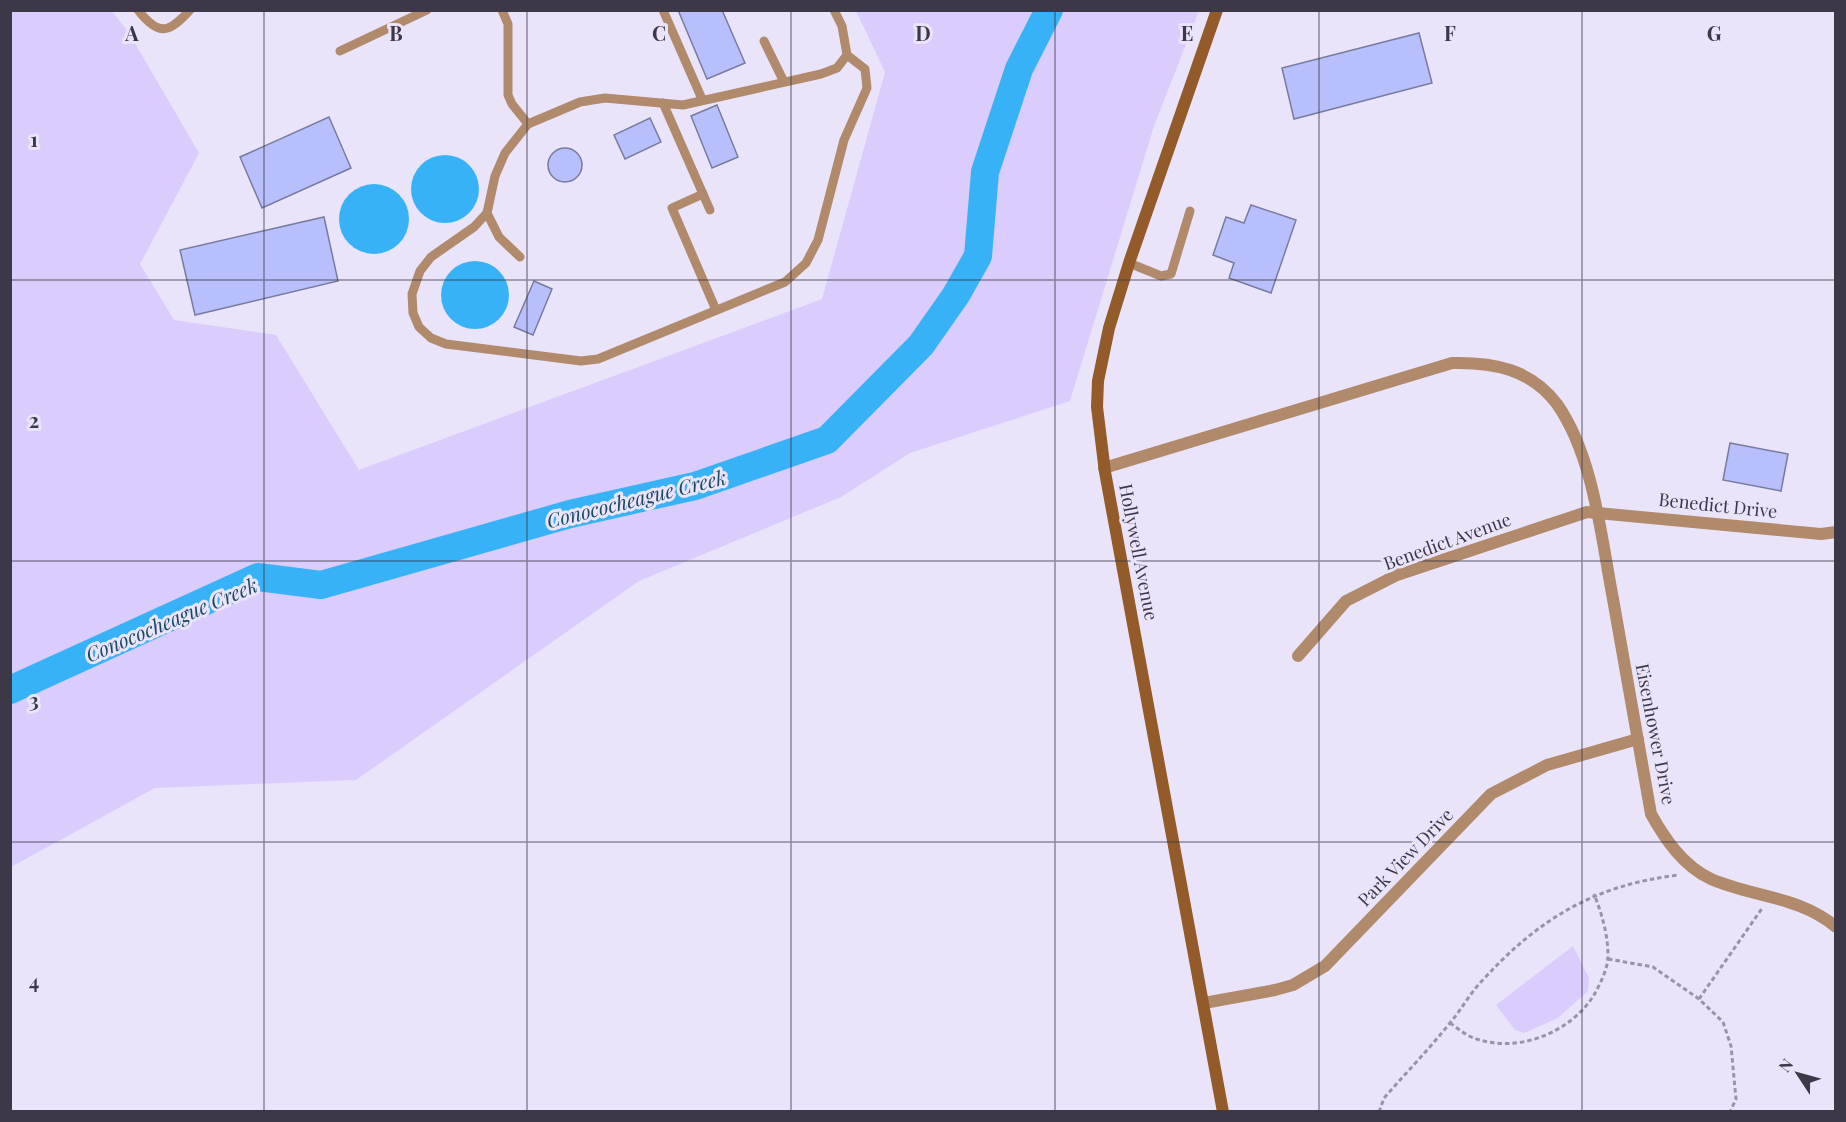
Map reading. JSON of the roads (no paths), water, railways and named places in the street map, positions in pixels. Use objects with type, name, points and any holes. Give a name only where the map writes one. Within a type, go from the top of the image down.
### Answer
[{"type":"street","name":"Hollywell Avenue","points":[[1217,10],[1129,263],[1098,381],[1097,407],[1104,468],[1223,1112]]},
{"type":"street","name":"Eisenhower Drive","points":[[1104,468],[1452,363],[1485,362],[1529,377],[1556,403],[1576,440],[1597,510],[1651,814],[1666,841],[1710,878],[1803,906],[1836,927]]},
{"type":"street","name":"Benedict Drive","points":[[1597,510],[1821,534],[1836,532]]},
{"type":"street","name":"Benedict Avenue","points":[[1298,656],[1346,601],[1397,575],[1597,510]]},
{"type":"street","name":"Park View Drive","points":[[1204,1004],[1293,985],[1325,966],[1491,794],[1547,765],[1638,739]]},
{"type":"lane","points":[[138,10],[154,27],[163,30],[174,27],[190,10]]},
{"type":"lane","points":[[340,51],[427,10]]},
{"type":"lane","points":[[502,10],[508,24],[508,95],[512,104],[528,124]]},
{"type":"lane","points":[[663,10],[702,99]]},
{"type":"lane","points":[[834,10],[842,26],[848,55],[865,69],[867,88],[844,140],[818,240],[806,263],[785,282],[598,358],[581,361],[446,344],[431,338],[419,327],[413,313],[412,294],[420,271],[431,257],[474,227],[487,213],[495,176],[505,153],[528,124],[580,102],[604,98],[683,105],[837,68],[848,55]]},
{"type":"lane","points":[[764,41],[784,82]]},
{"type":"lane","points":[[663,103],[710,210]]},
{"type":"lane","points":[[703,194],[672,208],[716,310]]},
{"type":"lane","points":[[1129,263],[1161,276],[1171,274],[1190,211]]},
{"type":"lane","points":[[487,213],[499,237],[519,257]]},
{"type":"water","points":[[452,155],[464,161],[473,170],[479,182],[477,202],[469,213],[452,223],[438,223],[421,213],[413,202],[411,182],[421,165],[432,157]]},
{"type":"water","points":[[374,184],[393,190],[403,200],[409,219],[403,238],[393,248],[374,254],[355,248],[345,238],[339,219],[345,200],[355,190]]},
{"type":"water","points":[[475,261],[488,263],[499,271],[507,282],[509,295],[507,308],[499,319],[488,327],[475,329],[462,327],[451,319],[443,308],[441,295],[443,282],[451,271],[462,263]]},
{"type":"waterway","name":"Conococheague Creek","points":[[10,690],[258,577],[321,585],[570,514],[695,486],[827,440],[921,345],[956,295],[978,256],[985,172],[1019,69],[1049,10]]}]
